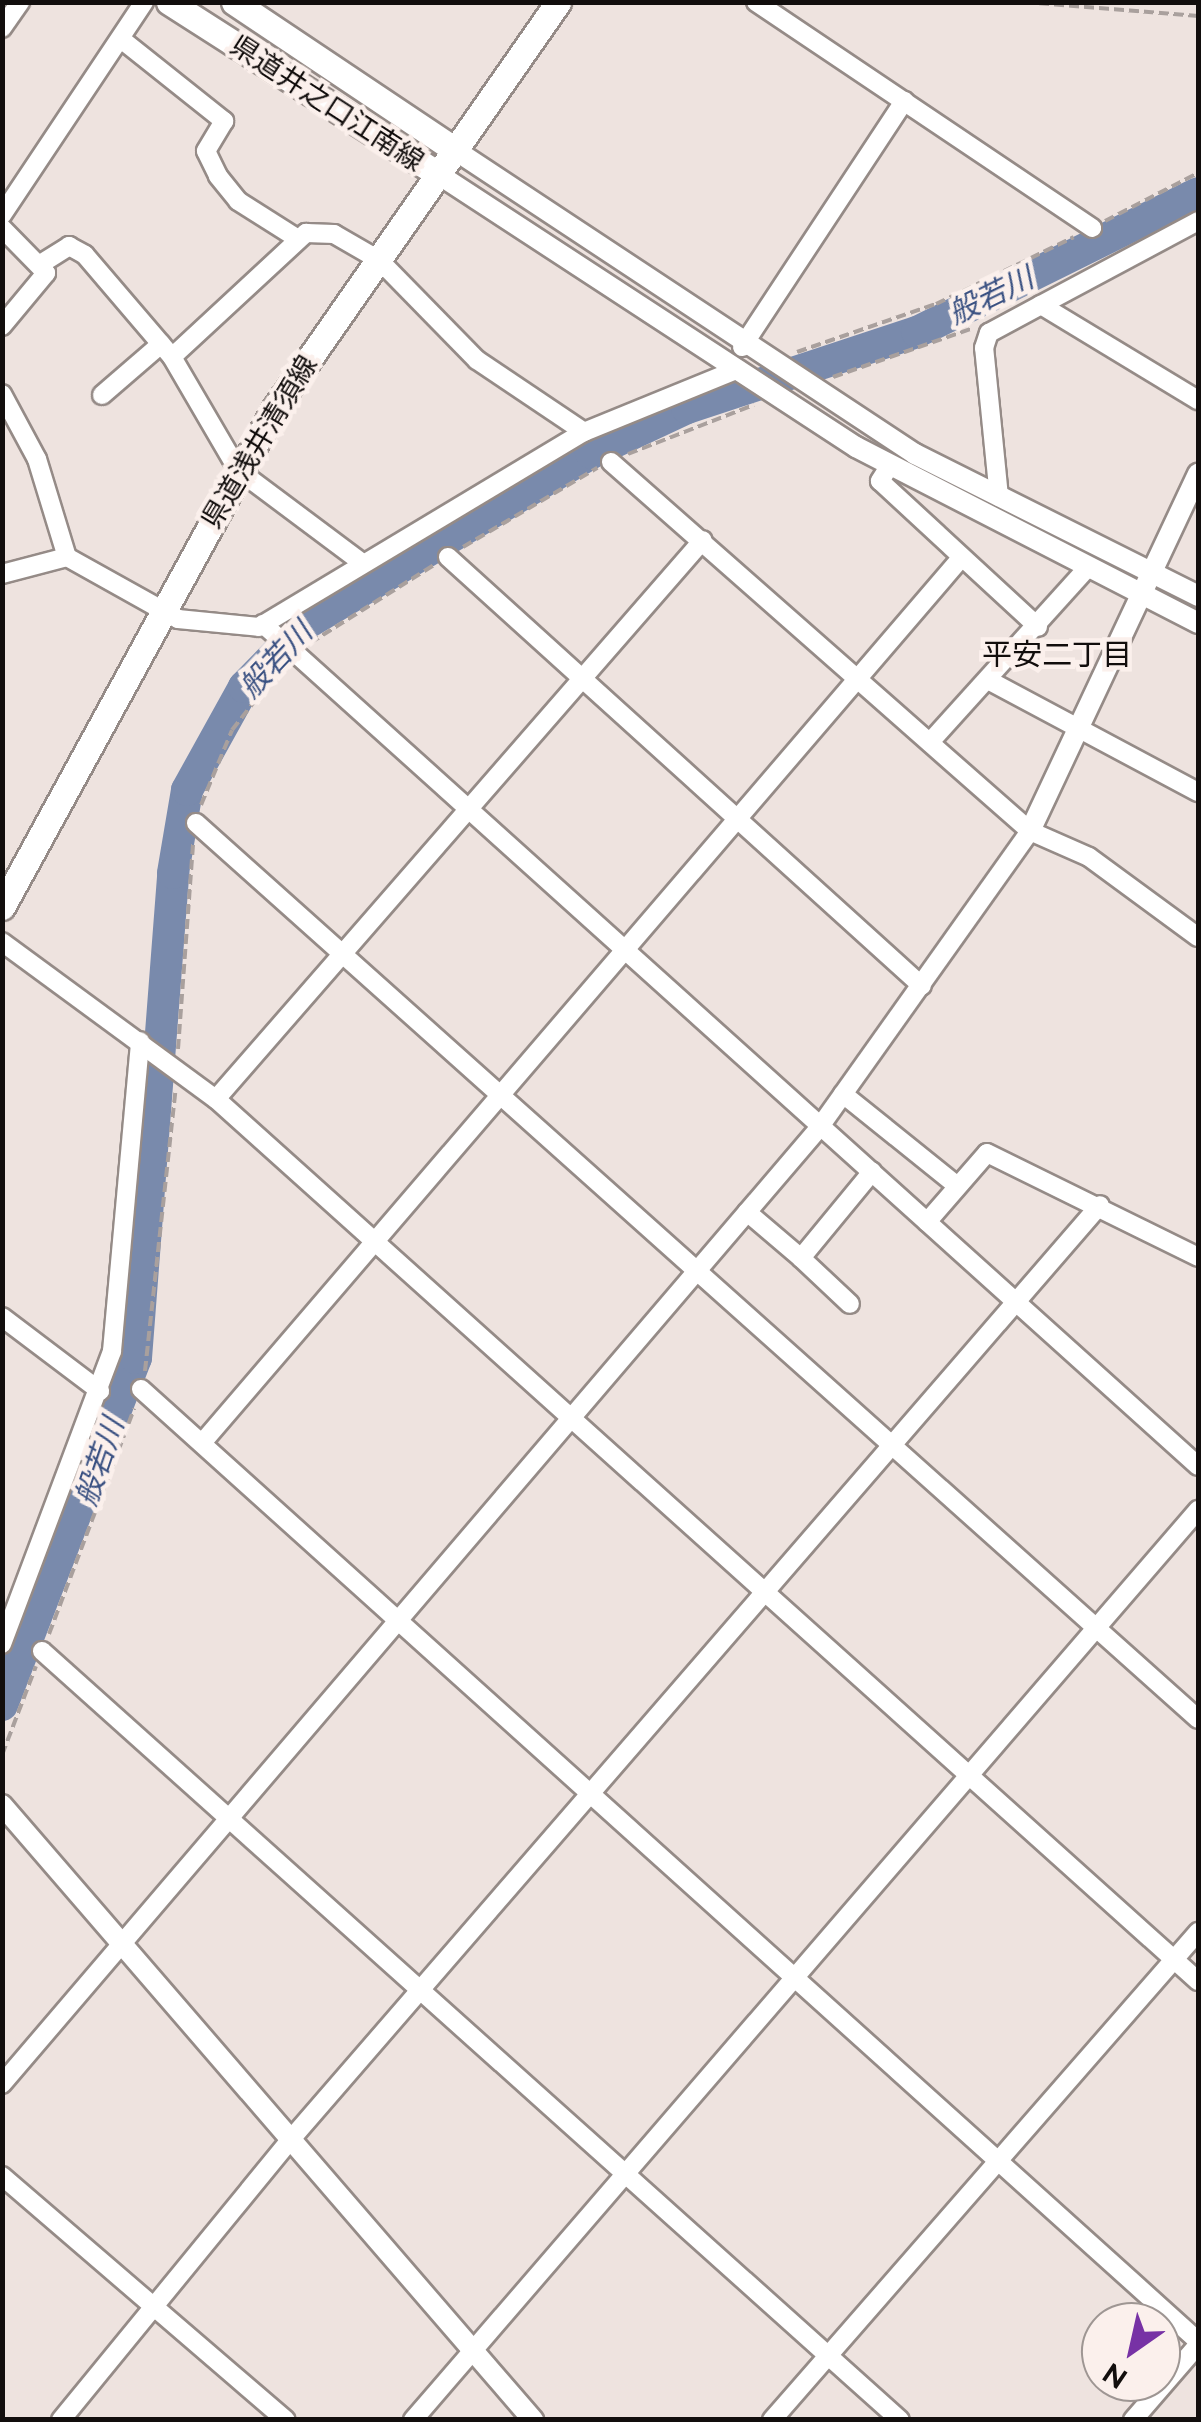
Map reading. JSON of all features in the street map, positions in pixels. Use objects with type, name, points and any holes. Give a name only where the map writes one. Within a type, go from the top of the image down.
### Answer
[{"type":"main road","name":"県道井之口江南線","points":[[169,2],[435,172]]},
{"type":"main road","name":"県道井之口江南線","points":[[234,2],[452,148]]},
{"type":"main road","name":"県道浅井清須線","points":[[2,907],[238,470],[435,172],[558,2]]},
{"type":"street","points":[[2,28],[20,2]]},
{"type":"street","points":[[2,215],[144,2]]},
{"type":"street","points":[[756,2],[1092,228]]},
{"type":"street","points":[[121,39],[224,121],[206,152],[218,176],[238,201],[298,239]]},
{"type":"street","points":[[742,346],[904,100]]},
{"type":"street","points":[[452,148],[808,388],[999,497],[1198,596]]},
{"type":"street","points":[[435,172],[890,465],[1198,623]]},
{"type":"street","points":[[999,497],[989,333],[1198,221]]},
{"type":"street","points":[[2,228],[46,273],[2,326]]},
{"type":"street","points":[[102,395],[167,350],[298,239],[334,234],[379,260],[477,360],[584,432]]},
{"type":"street","points":[[39,265],[69,246],[85,255],[167,350],[238,470],[361,562]]},
{"type":"street","points":[[1041,305],[1198,400]]},
{"type":"street","points":[[263,624],[584,432],[742,372]]},
{"type":"street","points":[[2,394],[37,459],[68,557],[161,613],[263,624],[1198,1466]]},
{"type":"street","points":[[611,462],[1030,831],[1089,857],[1198,937]]},
{"type":"street","points":[[890,465],[880,482],[1038,627]]},
{"type":"street","points":[[2,2084],[394,1616],[819,1128],[1030,831],[1198,474]]},
{"type":"street","points":[[216,1099],[702,540]]},
{"type":"street","points":[[2,574],[68,557]]},
{"type":"street","points":[[448,557],[580,681],[922,986]]},
{"type":"street","points":[[202,1443],[962,557]]},
{"type":"street","points":[[930,742],[1038,627],[1088,567]]},
{"type":"street","points":[[988,680],[1076,733],[1198,792]]},
{"type":"street","points":[[196,823],[699,1266],[1198,1719]]},
{"type":"street","points":[[2,942],[216,1099],[1198,1981]]},
{"type":"street","points":[[2,1644],[100,1391],[115,1337],[140,1041]]},
{"type":"street","points":[[844,1094],[955,1184]]},
{"type":"street","points":[[928,1222],[955,1184],[987,1153],[1198,1256]]},
{"type":"street","points":[[801,1258],[872,1172]]},
{"type":"street","points":[[62,2420],[292,2138],[1100,1205]]},
{"type":"street","points":[[747,1212],[850,1304]]},
{"type":"street","points":[[2,1317],[100,1391]]},
{"type":"street","points":[[141,1388],[798,1973],[1198,2342],[1133,2420]]},
{"type":"street","points":[[413,2420],[1198,1510]]},
{"type":"street","points":[[42,1651],[900,2420]]},
{"type":"street","points":[[2,1804],[533,2420]]},
{"type":"street","points":[[772,2420],[1198,1932]]},
{"type":"street","points":[[2,2176],[286,2420]]},
{"type":"path","points":[[1024,2],[1198,16]]},
{"type":"path","points":[[769,364],[936,304],[1198,173]]},
{"type":"path","points":[[808,388],[970,330],[989,333]]},
{"type":"path","points":[[2,1755],[141,1388],[154,1334],[196,823],[232,730],[295,652],[448,557],[611,462],[777,395]]},
{"type":"waterway","name":"般若川","points":[[2,1705],[136,1358],[173,873],[187,790],[244,687],[304,625],[591,453],[687,408],[917,332],[1198,193]]},
{"type":"waterway","points":[[2,1674],[21,1659]]},
{"type":"district","name":"平安二丁目","points":[[1057,655]]}]
